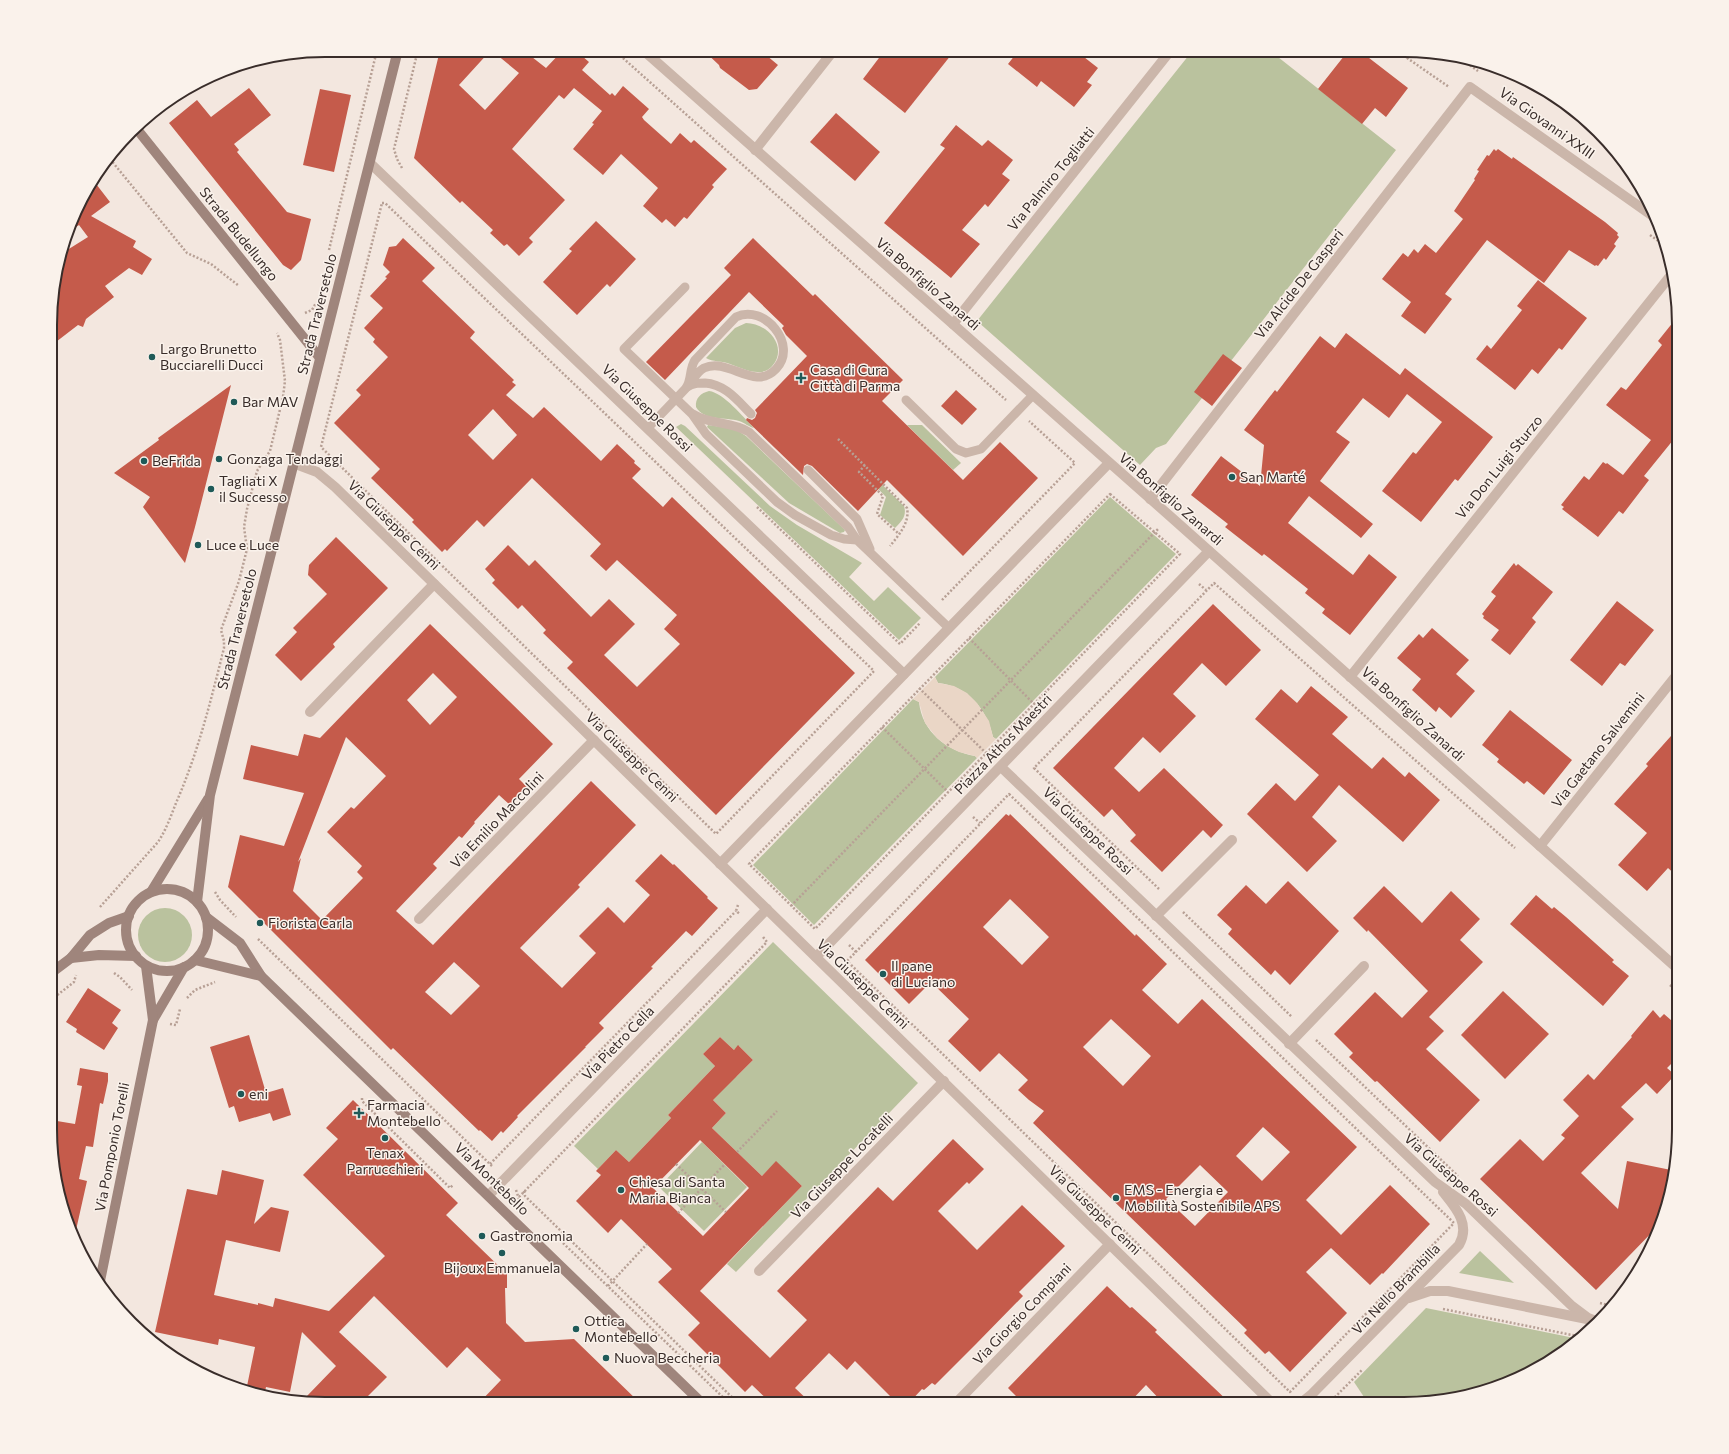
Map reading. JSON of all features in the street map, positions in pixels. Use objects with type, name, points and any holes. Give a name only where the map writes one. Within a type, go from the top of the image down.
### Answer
[{"type":"main road","name":"Strada Traversetolo","points":[[197,902],[210,795],[396,57]]},
{"type":"main road","name":"Strada Budellungo","points":[[139,132],[320,358]]},
{"type":"main road","name":"Strada Traversetolo","points":[[151,892],[210,795]]},
{"type":"main road","name":"Via Pomponio Torelli","points":[[101,1276],[152,1020],[146,966],[161,970],[173,971],[184,967],[195,960],[204,948],[207,940],[208,925],[206,917],[197,902],[187,894],[176,890],[163,889],[151,892]]},
{"type":"main road","points":[[146,966],[136,956],[130,947],[127,936],[127,926],[129,916],[138,902],[151,892]]},
{"type":"main road","points":[[57,968],[71,958],[90,935],[110,923],[129,916]]},
{"type":"main road","name":"Via Montebello","points":[[206,917],[240,943],[261,976],[696,1397]]},
{"type":"main road","points":[[71,958],[99,955],[136,956]]},
{"type":"main road","points":[[195,960],[261,976]]},
{"type":"main road","name":"Via Pomponio Torelli","points":[[152,1020],[184,967]]},
{"type":"street","name":"Via Bonfiglio Zanardi","points":[[651,57],[1171,517],[1672,964]]},
{"type":"street","points":[[756,150],[829,57]]},
{"type":"street","name":"Via Palmiro Togliatti","points":[[953,324],[1165,57]]},
{"type":"street","name":"Via Alcide De Gasperi","points":[[1150,499],[1470,86]]},
{"type":"street","name":"Via Giovanni XXIII","points":[[1470,86],[1646,211]]},
{"type":"street","name":"Via Giuseppe Rossi","points":[[370,163],[904,674]]},
{"type":"street","name":"Via Don Luigi Sturzo","points":[[1350,677],[1668,279]]},
{"type":"street","name":"Via Giuseppe Cenni","points":[[293,463],[310,468],[323,476],[1266,1397]]},
{"type":"street","points":[[720,864],[1109,463]]},
{"type":"street","name":"Piazza Athos Maestri","points":[[816,957],[1209,551]]},
{"type":"street","name":"Via Giuseppe Cenni","points":[[310,712],[434,584]]},
{"type":"street","name":"Via Gaetano Salvemini","points":[[1540,846],[1672,681]]},
{"type":"street","name":"Via Emilio Maccolini","points":[[419,919],[594,740]]},
{"type":"street","name":"Via Giuseppe Rossi","points":[[1001,767],[1434,1182],[1466,1204],[1572,1306],[1588,1318],[1593,1320]]},
{"type":"street","points":[[1156,916],[1232,840]]},
{"type":"street","name":"Via Pietro Cella","points":[[489,1196],[767,909]]},
{"type":"street","points":[[1289,1044],[1364,966]]},
{"type":"street","name":"Via Giuseppe Locatelli","points":[[759,1271],[944,1081]]},
{"type":"street","name":"Via Nello Brambilla","points":[[1310,1397],[1455,1249],[1462,1240],[1463,1223],[1459,1211],[1434,1182]]},
{"type":"street","name":"Via Giorgio Compiani","points":[[962,1397],[1110,1244]]},
{"type":"street","name":"Via Giuseppe Rossi","points":[[1398,1306],[1420,1294],[1430,1291],[1444,1291],[1592,1321]]},
{"type":"lane","points":[[685,287],[624,349],[692,414],[706,434],[782,506],[830,535],[844,539],[857,540]]},
{"type":"lane","points":[[648,428],[691,383],[697,373],[708,367],[723,367],[758,378],[770,374],[777,368],[783,356],[784,345],[780,334],[768,323],[757,316],[746,314],[736,317],[695,360],[691,367],[690,381],[686,388]]},
{"type":"lane","points":[[686,388],[691,384],[697,383],[716,384],[726,390],[751,414]]},
{"type":"lane","points":[[906,400],[956,449],[966,454],[981,449],[1033,395]]},
{"type":"lane","points":[[692,414],[703,419],[738,426],[749,432],[848,527],[857,540],[949,628]]},
{"type":"lane","points":[[808,470],[857,519],[872,554]]},
{"type":"path","points":[[327,257],[375,57]]},
{"type":"path","points":[[402,168],[394,149],[416,57]]},
{"type":"path","points":[[1406,57],[1449,87],[1470,86]]},
{"type":"path","points":[[1449,87],[1441,98],[1454,108]]},
{"type":"path","points":[[112,162],[187,253],[211,264],[240,286]]},
{"type":"path","points":[[382,203],[386,203],[874,671],[716,834],[321,447],[382,203]]},
{"type":"path","points":[[1645,232],[1659,241]]},
{"type":"path","points":[[98,910],[158,842],[164,833],[182,790],[205,721],[224,648],[221,630],[239,581],[247,549],[244,527],[248,509],[257,471],[270,451],[275,434],[285,381],[280,340],[276,329]]},
{"type":"path","points":[[838,439],[908,508],[909,515],[899,534],[890,546]]},
{"type":"path","points":[[865,465],[860,472],[883,496],[877,514],[899,534]]},
{"type":"path","points":[[1110,494],[1180,554],[815,929],[749,864],[969,638],[1110,494]]},
{"type":"path","points":[[791,906],[1171,517]]},
{"type":"path","points":[[1463,1181],[1034,768],[1214,583],[1518,851]]},
{"type":"path","points":[[969,638],[1034,704]]},
{"type":"path","points":[[904,674],[1001,767]]},
{"type":"path","points":[[867,712],[980,824]]},
{"type":"path","points":[[1009,794],[1454,1223],[1290,1392],[847,961],[980,824],[1009,794]]},
{"type":"path","points":[[158,842],[175,852]]},
{"type":"path","points":[[214,889],[220,900],[239,920]]},
{"type":"path","points":[[490,1164],[736,911]]},
{"type":"path","points":[[254,935],[506,1178],[515,1188],[520,1201],[525,1207]]},
{"type":"path","points":[[519,1197],[767,942]]},
{"type":"path","points":[[1667,982],[1672,987]]},
{"type":"path","points":[[57,996],[70,986]]},
{"type":"path","points":[[737,1152],[777,1111]]},
{"type":"path","points":[[676,1164],[726,1212]]},
{"type":"path","points":[[678,1212],[725,1164]]},
{"type":"path","points":[[524,1191],[525,1196],[732,1397]]},
{"type":"path","points":[[558,1238],[723,1397]]},
{"type":"path","points":[[608,1286],[647,1244]]},
{"type":"path","points":[[1594,1302],[1606,1305]]},
{"type":"path","points":[[1440,1308],[1575,1335]]},
{"type":"path","points":[[1336,1397],[1366,1365]]},
{"type":"green space","points":[[1187,57],[1278,57],[1396,150],[1166,444],[1156,448],[1140,465],[977,321]]},
{"type":"green space","points":[[746,323],[754,324],[768,331],[777,343],[777,358],[770,368],[762,372],[752,372],[727,363],[706,358],[735,328]]},
{"type":"green space","points":[[709,391],[721,396],[754,428],[739,421],[704,415],[696,407],[696,401],[703,393]]},
{"type":"green space","points":[[681,424],[685,426],[770,506],[797,525],[862,563],[849,577],[874,601],[888,587],[921,618],[899,640],[676,427]]},
{"type":"green space","points":[[708,425],[735,429],[746,436],[845,530],[844,532],[840,533],[789,503],[707,427]]},
{"type":"green space","points":[[907,425],[922,425],[961,463],[953,470]]},
{"type":"green space","points":[[865,468],[904,506],[905,513],[903,518],[895,528],[880,515],[886,497],[862,472]]},
{"type":"green space","points":[[1110,497],[1176,554],[996,739],[993,737],[981,708],[967,694],[949,685],[938,683],[935,677]]},
{"type":"green space","points":[[913,699],[919,702],[921,713],[925,722],[938,738],[955,750],[977,758],[814,925],[753,865]]},
{"type":"green space","points":[[160,908],[170,908],[180,912],[188,920],[192,930],[192,940],[188,950],[180,958],[170,962],[160,962],[150,958],[142,950],[138,940],[138,930],[142,920],[150,912]]},
{"type":"green space","points":[[773,942],[918,1083],[736,1272],[727,1264],[802,1186],[776,1162],[762,1176],[712,1128],[726,1113],[706,1093],[737,1076],[753,1060],[739,1046],[734,1050],[720,1037],[703,1054],[715,1066],[668,1115],[671,1118],[629,1162],[616,1150],[598,1169],[574,1146]]},
{"type":"green space","points":[[702,1142],[747,1187],[704,1231],[659,1187]]},
{"type":"green space","points":[[1480,1251],[1514,1283],[1459,1273]]},
{"type":"green space","points":[[1426,1308],[1572,1338],[1553,1352],[1507,1377],[1456,1392],[1439,1395],[1404,1397],[1364,1397],[1354,1382]]},
{"type":"shaded area","points":[[935,677],[938,683],[954,686],[967,693],[977,703],[989,721],[993,737],[996,739],[977,758],[947,746],[937,738],[925,723],[919,702],[913,699]]},
{"type":"building","points":[[438,57],[485,57],[459,85],[485,110],[519,73],[500,57],[532,57],[546,68],[556,57],[583,57],[589,62],[582,70],[610,95],[612,93],[615,96],[623,86],[649,109],[642,117],[644,120],[671,144],[680,133],[691,143],[694,140],[727,169],[712,185],[714,187],[687,219],[684,217],[675,227],[666,219],[662,223],[643,206],[658,188],[621,154],[603,175],[573,149],[594,124],[592,123],[602,111],[574,88],[564,99],[559,95],[512,149],[565,200],[529,238],[533,242],[519,256],[507,244],[504,246],[490,233],[493,230],[462,201],[460,203],[414,158]]},
{"type":"building","points":[[710,57],[768,57],[778,65],[757,89],[749,90],[720,68],[719,65]]},
{"type":"building","points":[[880,57],[949,57],[905,113],[863,79]]},
{"type":"building","points":[[1014,57],[1084,57],[1098,68],[1087,82],[1092,85],[1074,107],[1041,81],[1037,87],[1008,64]]},
{"type":"building","points":[[1343,57],[1368,57],[1408,88],[1386,117],[1375,108],[1362,124],[1318,89]]},
{"type":"building","points":[[249,88],[271,115],[234,144],[239,150],[237,152],[287,212],[311,219],[301,260],[291,270],[283,265],[169,123],[197,100],[211,117]]},
{"type":"building","points":[[320,89],[351,95],[334,172],[303,165]]},
{"type":"building","points":[[836,113],[880,152],[855,181],[810,142]]},
{"type":"building","points":[[956,125],[982,146],[988,140],[1013,160],[1002,174],[1010,180],[988,207],[985,204],[962,230],[980,244],[951,278],[884,223],[945,148],[940,145]]},
{"type":"building","points":[[1494,149],[1496,151],[1498,149],[1512,159],[1513,157],[1605,222],[1618,233],[1617,235],[1619,237],[1614,244],[1616,246],[1606,260],[1604,258],[1598,266],[1595,266],[1569,250],[1544,283],[1487,240],[1445,294],[1452,299],[1425,334],[1401,316],[1411,302],[1382,279],[1403,253],[1408,257],[1414,249],[1418,253],[1425,244],[1436,253],[1463,219],[1454,211],[1475,180],[1474,179],[1479,171],[1477,170],[1487,155],[1489,156]]},
{"type":"building","points":[[97,185],[110,202],[91,216],[136,241],[133,247],[152,259],[142,275],[129,268],[105,286],[114,297],[86,319],[83,327],[78,325],[57,341],[59,290],[68,250],[88,237],[79,225],[75,228]]},
{"type":"building","points":[[596,221],[636,259],[610,287],[607,284],[577,315],[543,282],[572,251],[569,249]]},
{"type":"building","points":[[403,238],[435,268],[422,281],[475,332],[470,338],[514,380],[512,382],[516,385],[506,395],[533,418],[544,407],[601,461],[617,444],[635,461],[634,463],[641,469],[632,478],[663,507],[672,497],[855,673],[716,815],[567,668],[573,662],[543,633],[546,630],[522,605],[518,609],[492,583],[495,580],[485,569],[508,545],[529,566],[535,560],[591,617],[609,599],[635,624],[604,655],[637,687],[680,644],[664,629],[677,615],[617,560],[606,571],[590,556],[601,544],[532,478],[484,527],[477,520],[447,551],[445,549],[442,552],[412,522],[414,520],[371,478],[380,469],[334,423],[361,395],[356,390],[388,357],[373,342],[375,339],[364,328],[383,308],[370,296],[387,278],[385,277],[390,272],[383,265],[389,247],[396,246]],"holes":[[[493,409],[517,435],[493,460],[468,435]]]},
{"type":"building","points":[[753,238],[813,296],[815,294],[903,380],[882,401],[963,480],[1000,442],[1038,478],[963,556],[887,480],[858,511],[812,466],[807,464],[804,466],[803,475],[746,420],[747,418],[752,420],[755,418],[757,413],[755,410],[807,356],[786,335],[782,328],[784,326],[749,292],[665,380],[646,362],[731,275],[724,268]]},
{"type":"building","points":[[1538,280],[1587,318],[1562,350],[1559,348],[1538,374],[1532,369],[1515,390],[1476,359],[1487,345],[1491,349],[1522,310],[1517,306]]},
{"type":"building","points":[[1672,324],[1672,441],[1644,476],[1649,480],[1623,514],[1619,511],[1598,537],[1562,509],[1564,507],[1561,505],[1584,476],[1589,480],[1603,462],[1606,464],[1607,463],[1623,475],[1651,440],[1606,405],[1621,387],[1626,390],[1662,345],[1658,341]]},
{"type":"building","points":[[1346,333],[1400,375],[1405,368],[1493,437],[1458,481],[1455,479],[1421,522],[1382,491],[1413,452],[1416,454],[1442,422],[1407,394],[1389,418],[1363,398],[1336,432],[1350,442],[1320,481],[1373,524],[1361,538],[1309,496],[1288,523],[1353,575],[1369,554],[1397,577],[1350,635],[1322,613],[1325,609],[1305,593],[1308,589],[1264,554],[1262,556],[1225,527],[1228,524],[1191,495],[1221,456],[1260,486],[1264,445],[1244,430],[1275,390],[1277,392],[1320,336],[1335,348]]},
{"type":"building","points":[[1223,354],[1242,368],[1212,406],[1194,392]]},
{"type":"building","points":[[231,385],[185,563],[143,507],[150,497],[114,473],[159,440],[158,438]]},
{"type":"building","points":[[956,390],[977,409],[962,425],[941,406]]},
{"type":"building","points":[[336,537],[388,588],[333,644],[335,647],[301,681],[275,655],[297,632],[293,628],[327,594],[308,575],[309,565]]},
{"type":"building","points":[[1514,563],[1516,566],[1518,564],[1553,592],[1532,618],[1536,622],[1510,655],[1491,640],[1499,630],[1483,618],[1484,616],[1482,614],[1496,596],[1491,592]]},
{"type":"building","points":[[1617,601],[1654,630],[1625,666],[1620,663],[1602,686],[1570,660]]},
{"type":"building","points":[[1213,604],[1261,650],[1226,686],[1202,663],[1173,694],[1196,716],[1160,753],[1143,737],[1114,768],[1139,792],[1164,768],[1223,825],[1211,838],[1203,830],[1162,872],[1130,841],[1136,835],[1112,809],[1104,817],[1053,768]]},
{"type":"building","points":[[430,624],[553,744],[519,779],[527,787],[510,805],[499,795],[474,822],[475,823],[462,838],[459,836],[433,864],[437,868],[396,911],[433,945],[591,781],[636,825],[578,885],[580,887],[520,948],[562,988],[596,953],[579,936],[608,907],[624,923],[650,895],[635,881],[661,854],[673,865],[674,864],[718,908],[692,936],[686,931],[651,967],[653,968],[599,1023],[604,1028],[517,1116],[518,1117],[503,1133],[501,1131],[492,1141],[480,1130],[479,1131],[393,1048],[391,1050],[228,887],[240,835],[284,846],[304,793],[243,779],[251,745],[298,756],[304,734],[320,738]],"holes":[[[433,673],[457,697],[430,725],[407,700]],[[346,737],[386,776],[354,809],[351,807],[327,832],[362,866],[357,872],[363,878],[322,920],[293,891],[301,858],[298,862]],[[454,962],[480,986],[451,1015],[425,992]]]},
{"type":"building","points":[[1432,628],[1469,660],[1456,674],[1475,691],[1451,718],[1439,707],[1436,712],[1412,690],[1421,679],[1397,658],[1419,634],[1423,638]]},
{"type":"building","points":[[1311,686],[1348,717],[1332,734],[1372,769],[1383,757],[1405,777],[1409,772],[1440,800],[1403,842],[1339,785],[1312,817],[1337,841],[1307,872],[1247,814],[1276,783],[1295,801],[1319,775],[1255,719],[1281,689],[1297,703]]},
{"type":"building","points":[[1510,710],[1572,760],[1544,795],[1527,781],[1524,784],[1497,762],[1499,759],[1482,745]]},
{"type":"building","points":[[1672,735],[1672,872],[1668,868],[1647,891],[1618,865],[1647,833],[1614,804],[1648,766],[1646,764]]},
{"type":"building","points":[[1006,814],[1009,816],[1010,814],[1135,936],[1136,934],[1167,964],[1142,990],[1178,1024],[1202,999],[1357,1147],[1306,1200],[1341,1235],[1390,1185],[1430,1224],[1383,1274],[1382,1273],[1370,1285],[1331,1248],[1306,1272],[1347,1313],[1290,1372],[1269,1351],[1265,1354],[1244,1333],[1247,1330],[1033,1123],[1044,1111],[1018,1090],[1028,1080],[999,1053],[980,1072],[948,1041],[969,1019],[931,982],[909,1004],[865,960]],"holes":[[[1010,899],[1049,937],[1022,965],[983,927]],[[1111,1019],[1151,1056],[1123,1086],[1083,1047]],[[1263,1127],[1290,1152],[1262,1181],[1236,1156]],[[1200,1165],[1228,1192],[1195,1226],[1166,1199]]]},
{"type":"building","points":[[1288,881],[1339,931],[1290,985],[1275,970],[1271,975],[1228,934],[1232,929],[1217,915],[1246,885],[1266,904]]},
{"type":"building","points":[[1384,886],[1422,923],[1451,891],[1480,919],[1460,940],[1483,962],[1429,1017],[1444,1031],[1426,1049],[1480,1100],[1440,1142],[1377,1081],[1375,1082],[1349,1057],[1353,1053],[1334,1034],[1375,992],[1402,1018],[1428,991],[1368,930],[1367,932],[1353,918]]},
{"type":"building","points":[[1536,895],[1552,909],[1554,907],[1566,917],[1614,960],[1612,962],[1629,976],[1603,1006],[1510,924]]},
{"type":"building","points":[[88,988],[121,1010],[112,1023],[118,1028],[104,1050],[76,1032],[77,1029],[66,1022]]},
{"type":"building","points":[[1503,991],[1549,1034],[1505,1079],[1461,1035]]},
{"type":"building","points":[[1653,1010],[1660,1018],[1664,1014],[1672,1021],[1672,1063],[1667,1068],[1672,1072],[1672,1078],[1657,1094],[1646,1083],[1621,1107],[1634,1119],[1581,1173],[1618,1209],[1627,1161],[1669,1170],[1663,1198],[1652,1233],[1596,1290],[1480,1179],[1520,1139],[1543,1161],[1565,1138],[1561,1135],[1579,1116],[1563,1100],[1588,1074],[1594,1080],[1632,1037],[1631,1036]]},
{"type":"building","points":[[249,1035],[266,1093],[283,1088],[291,1115],[273,1121],[270,1113],[239,1122],[234,1106],[229,1108],[210,1047]]},
{"type":"building","points":[[720,1037],[734,1050],[738,1045],[753,1060],[713,1100],[726,1113],[712,1128],[762,1176],[776,1161],[802,1186],[700,1291],[770,1358],[807,1320],[777,1291],[878,1187],[893,1201],[953,1139],[984,1169],[969,1184],[967,1182],[938,1211],[977,1250],[1022,1205],[1065,1246],[1019,1292],[1023,1296],[976,1344],[935,1385],[932,1383],[924,1390],[922,1389],[915,1397],[891,1397],[855,1361],[847,1370],[829,1353],[795,1388],[805,1397],[765,1397],[752,1385],[745,1392],[688,1335],[700,1323],[658,1282],[672,1269],[621,1219],[608,1233],[576,1201],[601,1175],[596,1171],[616,1150],[629,1162],[671,1118],[668,1115],[715,1066],[703,1054]],"holes":[[[700,1140],[749,1188],[703,1236],[653,1188]]]},
{"type":"building","points":[[80,1068],[108,1073],[108,1081],[103,1104],[100,1103],[93,1147],[86,1146],[79,1179],[87,1181],[76,1230],[66,1198],[59,1164],[57,1121],[75,1124],[82,1086],[77,1085]]},
{"type":"building","points":[[353,1100],[458,1203],[446,1215],[507,1274],[507,1288],[505,1288],[506,1323],[525,1342],[574,1339],[634,1397],[485,1397],[501,1380],[467,1347],[447,1368],[374,1296],[339,1332],[387,1377],[367,1397],[307,1396],[336,1366],[302,1332],[290,1392],[266,1387],[265,1390],[247,1385],[255,1347],[219,1339],[218,1345],[155,1332],[187,1189],[217,1195],[222,1170],[264,1180],[254,1224],[271,1207],[289,1211],[280,1252],[226,1240],[214,1295],[273,1307],[275,1298],[329,1311],[385,1256],[303,1175],[338,1139],[326,1128]]},
{"type":"building","points":[[1107,1286],[1130,1308],[1132,1307],[1157,1330],[1155,1332],[1224,1397],[1157,1397],[1146,1385],[1135,1397],[1017,1397],[1008,1388]]},
{"type":"place","name":"Largo Brunetto Bucciarelli Ducci","points":[[152,357]]},
{"type":"place","name":"Casa di Cura Città di Parma","points":[[801,378]]},
{"type":"place","name":"Bar MAV","points":[[234,402]]},
{"type":"place","name":"Gonzaga Tendaggi","points":[[219,459]]},
{"type":"place","name":"BeFrida","points":[[144,461]]},
{"type":"place","name":"San Marté","points":[[1232,477]]},
{"type":"place","name":"Tagliati X il Successo","points":[[211,489]]},
{"type":"place","name":"Luce e Luce","points":[[198,545]]},
{"type":"place","name":"Fiorista Carla","points":[[260,923]]},
{"type":"place","name":"Il pane di Luciano","points":[[883,974]]},
{"type":"place","name":"eni","points":[[241,1094]]},
{"type":"place","name":"Farmacia Montebello","points":[[359,1113]]},
{"type":"place","name":"Tenax Parrucchieri","points":[[385,1138]]},
{"type":"place","name":"Chiesa di Santa Maria Bianca","points":[[621,1190]]},
{"type":"place","name":"EMS - Energia e Mobilità Sostenibile APS","points":[[1116,1198]]},
{"type":"place","name":"Gastronomia","points":[[482,1236]]},
{"type":"place","name":"Bijoux Emmanuela","points":[[502,1253]]},
{"type":"place","name":"Ottica Montebello","points":[[576,1329]]},
{"type":"place","name":"Nuova Beccheria","points":[[606,1358]]}]
